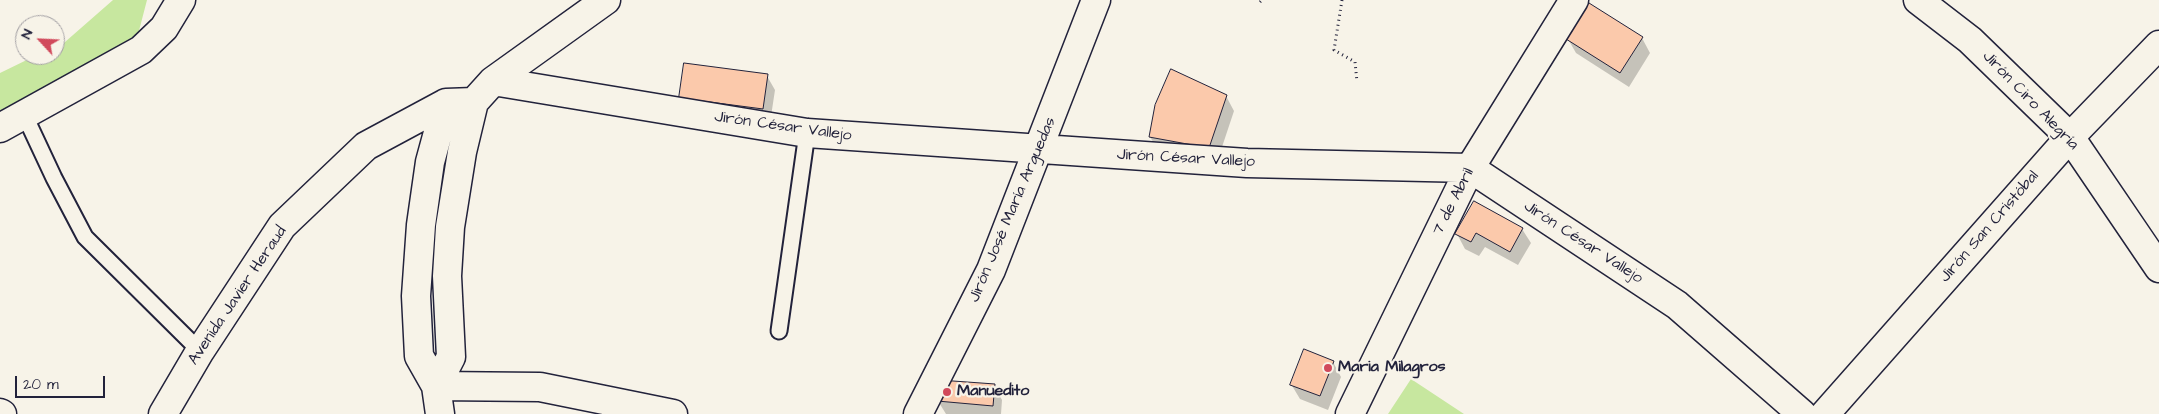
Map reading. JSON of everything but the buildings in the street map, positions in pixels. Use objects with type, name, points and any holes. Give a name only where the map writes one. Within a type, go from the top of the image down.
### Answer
[{"type":"street","points":[[0,128],[25,116],[141,50],[164,28],[182,0]]},
{"type":"street","points":[[436,386],[451,357],[447,276],[450,227],[462,152],[474,102],[493,81],[606,0]]},
{"type":"street","name":"Jirón José María Arguedas","points":[[918,414],[991,270],[1096,0]]},
{"type":"street","name":"7 de Abril","points":[[1350,414],[1470,168],[1574,0]]},
{"type":"street","name":"Jirón Ciro Alegría","points":[[1918,0],[1970,40],[2070,136],[2159,268]]},
{"type":"street","name":"Jirón San Cristóbal","points":[[1825,414],[2070,136],[2159,45]]},
{"type":"street","name":"Jirón César Vallejo","points":[[493,81],[807,133],[1247,163],[1470,168],[1677,305],[1802,414]]},
{"type":"street","points":[[440,414],[436,386],[418,356],[416,296],[421,225],[430,162],[446,103],[474,102]]},
{"type":"street","name":"Avenida Javier Heraud","points":[[163,414],[200,351],[282,226],[366,146],[446,103]]},
{"type":"street","points":[[436,386],[540,387],[673,414]]},
{"type":"lane","points":[[25,116],[58,186],[85,237],[200,351]]},
{"type":"lane","points":[[779,331],[807,133]]},
{"type":"path","points":[[1342,0],[1334,50],[1355,62],[1357,82]]},
{"type":"green space","points":[[113,0],[147,0],[134,50],[0,121],[0,73],[16,65],[65,65],[65,42]]},
{"type":"green space","points":[[1411,379],[1464,414],[1388,414]]},
{"type":"place","name":"Maria Milagros","points":[[1328,368]]},
{"type":"place","name":"Manuedito","points":[[947,392]]}]
